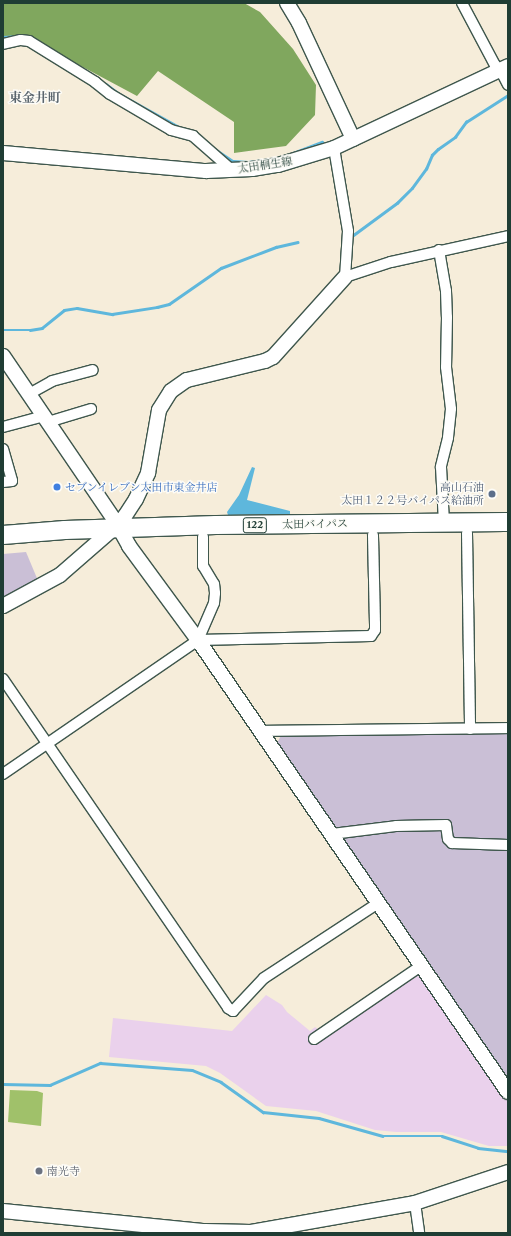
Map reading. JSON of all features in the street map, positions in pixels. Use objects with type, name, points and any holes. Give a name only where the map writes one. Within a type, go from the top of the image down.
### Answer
[{"type":"highway","name":"太田バイパス","points":[[115,532],[508,522]]},
{"type":"highway","name":"太田バイパス","points":[[4,535],[65,530],[203,537],[508,533]]},
{"type":"street","points":[[287,3],[353,139]]},
{"type":"street","points":[[462,3],[504,68],[508,85]]},
{"type":"street","points":[[3,44],[21,40],[29,41],[95,82],[110,94],[171,130],[193,136],[233,170]]},
{"type":"street","name":"太田桐生線","points":[[3,153],[155,168],[206,171],[233,170],[278,165],[334,148],[504,68]]},
{"type":"street","points":[[334,148],[348,231],[345,277]]},
{"type":"street","points":[[3,606],[60,576],[115,532],[136,499],[142,486],[152,454],[159,410],[171,391],[187,380],[265,361],[273,357],[345,277],[391,262],[439,250],[508,236]]},
{"type":"street","points":[[439,250],[446,291],[446,367],[451,409],[448,438],[441,467],[444,523]]},
{"type":"street","points":[[3,356],[46,419],[115,532],[198,640],[508,1092]]},
{"type":"street","points":[[29,394],[52,381],[93,370]]},
{"type":"street","points":[[3,426],[46,419],[91,409]]},
{"type":"street","points":[[3,449],[12,481],[3,482]]},
{"type":"street","points":[[466,533],[470,729]]},
{"type":"street","points":[[198,640],[370,636],[375,630],[373,535]]},
{"type":"street","points":[[3,774],[198,640],[214,603],[215,593],[214,584],[203,566],[203,537]]},
{"type":"street","points":[[3,679],[228,1008],[233,1011],[264,978],[378,902]]},
{"type":"street","points":[[260,731],[508,728]]},
{"type":"street","points":[[332,834],[396,826],[446,825],[448,839],[452,843],[508,845]]},
{"type":"street","points":[[314,1039],[421,966]]},
{"type":"street","points":[[3,1211],[205,1231],[251,1232],[415,1203],[508,1172]]},
{"type":"street","points":[[415,1203],[419,1233]]},
{"type":"shaded area","points":[[26,552],[39,583],[3,601],[3,554]]},
{"type":"shaded area","points":[[508,733],[508,1083],[276,746],[281,735]]},
{"type":"shaded area","points":[[419,973],[508,1098],[508,1146],[489,1146],[441,1132],[396,1132],[375,1130],[316,1111],[266,1106],[220,1073],[206,1066],[109,1057],[113,1018],[232,1031],[266,995],[282,1005],[287,1012],[310,1031],[315,1027],[326,1035]]},
{"type":"green space","points":[[3,3],[244,3],[260,12],[293,49],[316,85],[315,115],[286,146],[234,153],[234,122],[158,71],[137,96],[23,35],[3,39]]},
{"type":"green space","points":[[10,1090],[37,1091],[43,1093],[41,1126],[8,1122]]},
{"type":"water","points":[[252,467],[255,468],[247,500],[290,511],[290,514],[228,515],[227,512],[239,495]]},
{"type":"waterway","points":[[3,37],[18,36]]},
{"type":"waterway","points":[[106,84],[118,93],[181,128]]},
{"type":"waterway","points":[[352,236],[397,203],[412,188],[426,169],[432,155],[455,137],[466,122],[508,95]]},
{"type":"waterway","points":[[293,153],[322,142]]},
{"type":"waterway","points":[[212,147],[233,161],[248,162],[264,160]]},
{"type":"waterway","points":[[3,330],[30,330],[42,328],[64,310],[77,308],[112,314],[169,304],[221,268],[276,247],[297,242]]},
{"type":"waterway","points":[[3,1084],[50,1085],[100,1063],[192,1070],[221,1082],[263,1112],[319,1118],[383,1136],[442,1136],[478,1148],[508,1151]]},
{"type":"place","name":"セブンイレブン太田市東金井店","points":[[57,487]]},
{"type":"place","name":"高山石油 太田１２２号バイパス給油所","points":[[492,494]]},
{"type":"place","name":"南光寺","points":[[39,1171]]},
{"type":"district","name":"東金井町","points":[[35,97]]}]
